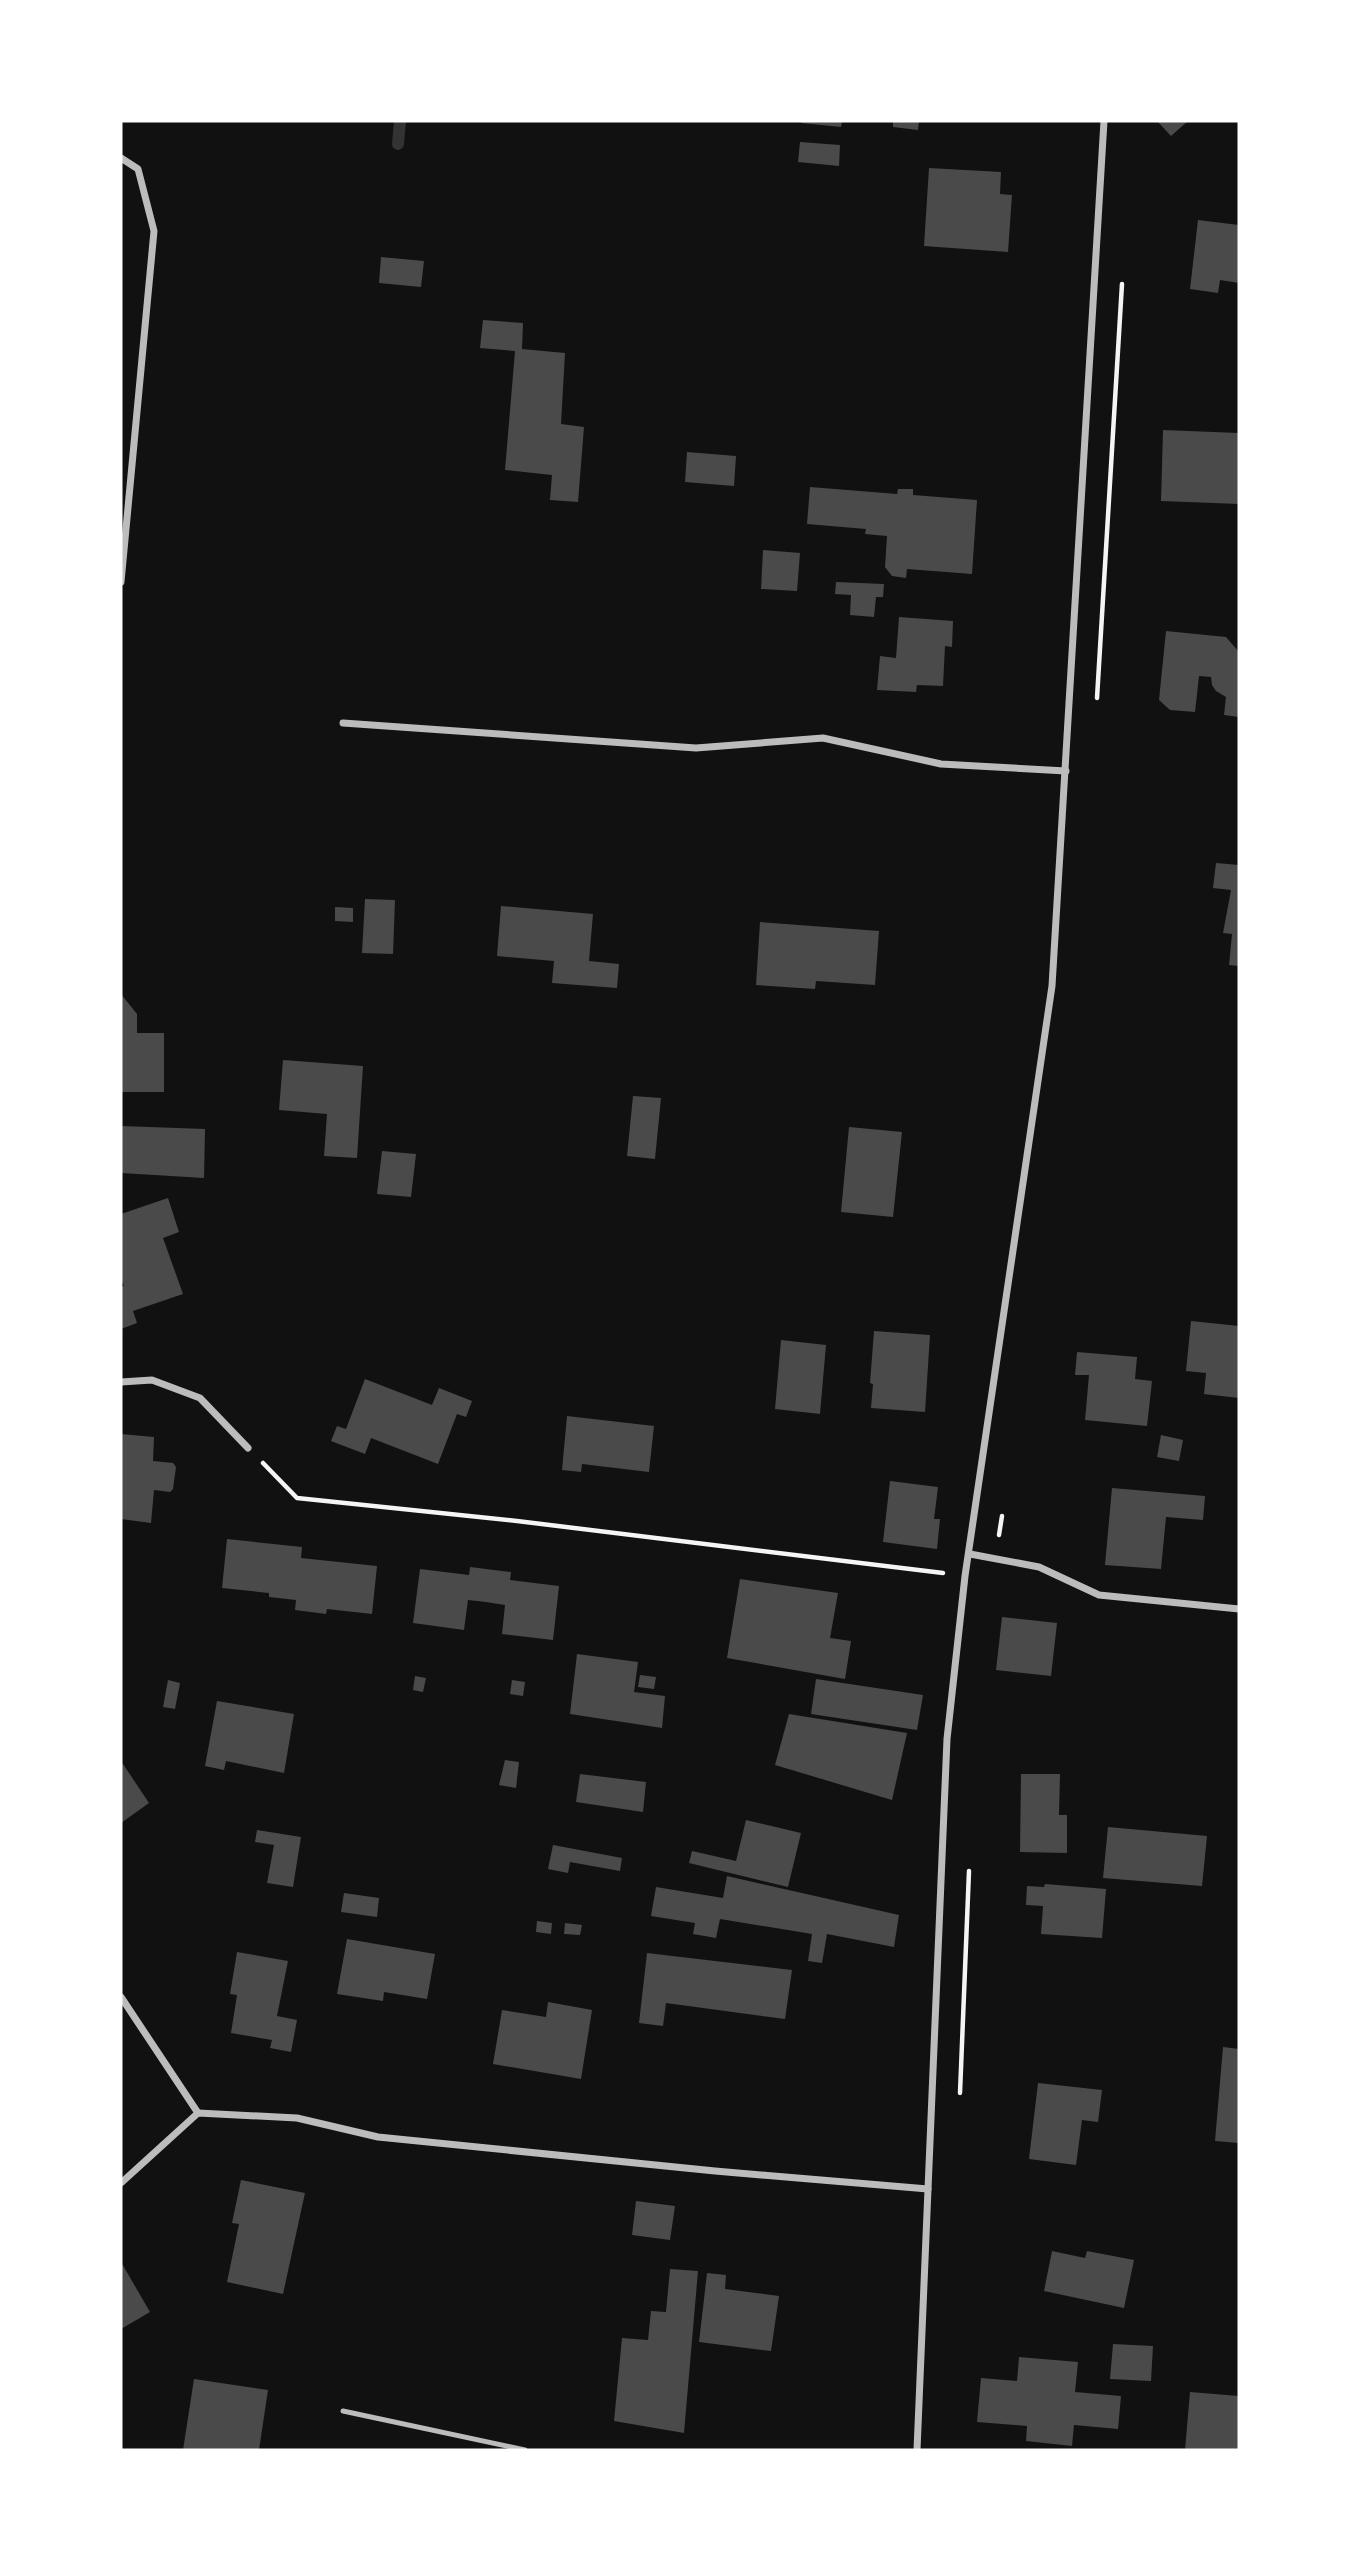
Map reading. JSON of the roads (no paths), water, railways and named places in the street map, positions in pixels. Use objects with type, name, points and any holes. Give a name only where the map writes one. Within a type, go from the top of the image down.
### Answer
[{"type":"street","points":[[917,2450],[947,1739],[965,1576],[1052,986],[1104,121]]},
{"type":"street","points":[[121,158],[138,169],[154,231],[121,582]]},
{"type":"street","points":[[343,723],[696,748],[823,738],[941,764],[1066,771]]},
{"type":"street","points":[[121,1382],[152,1380],[200,1398],[248,1448]]},
{"type":"street","points":[[970,1554],[1039,1567],[1099,1595],[1239,1609]]},
{"type":"street","points":[[121,1997],[198,2113]]},
{"type":"street","points":[[121,2183],[198,2113],[298,2118],[379,2137],[715,2171],[928,2189]]},
{"type":"lane","points":[[343,2411],[525,2450]]},
{"type":"waterway","points":[[398,144],[400,121]]}]
